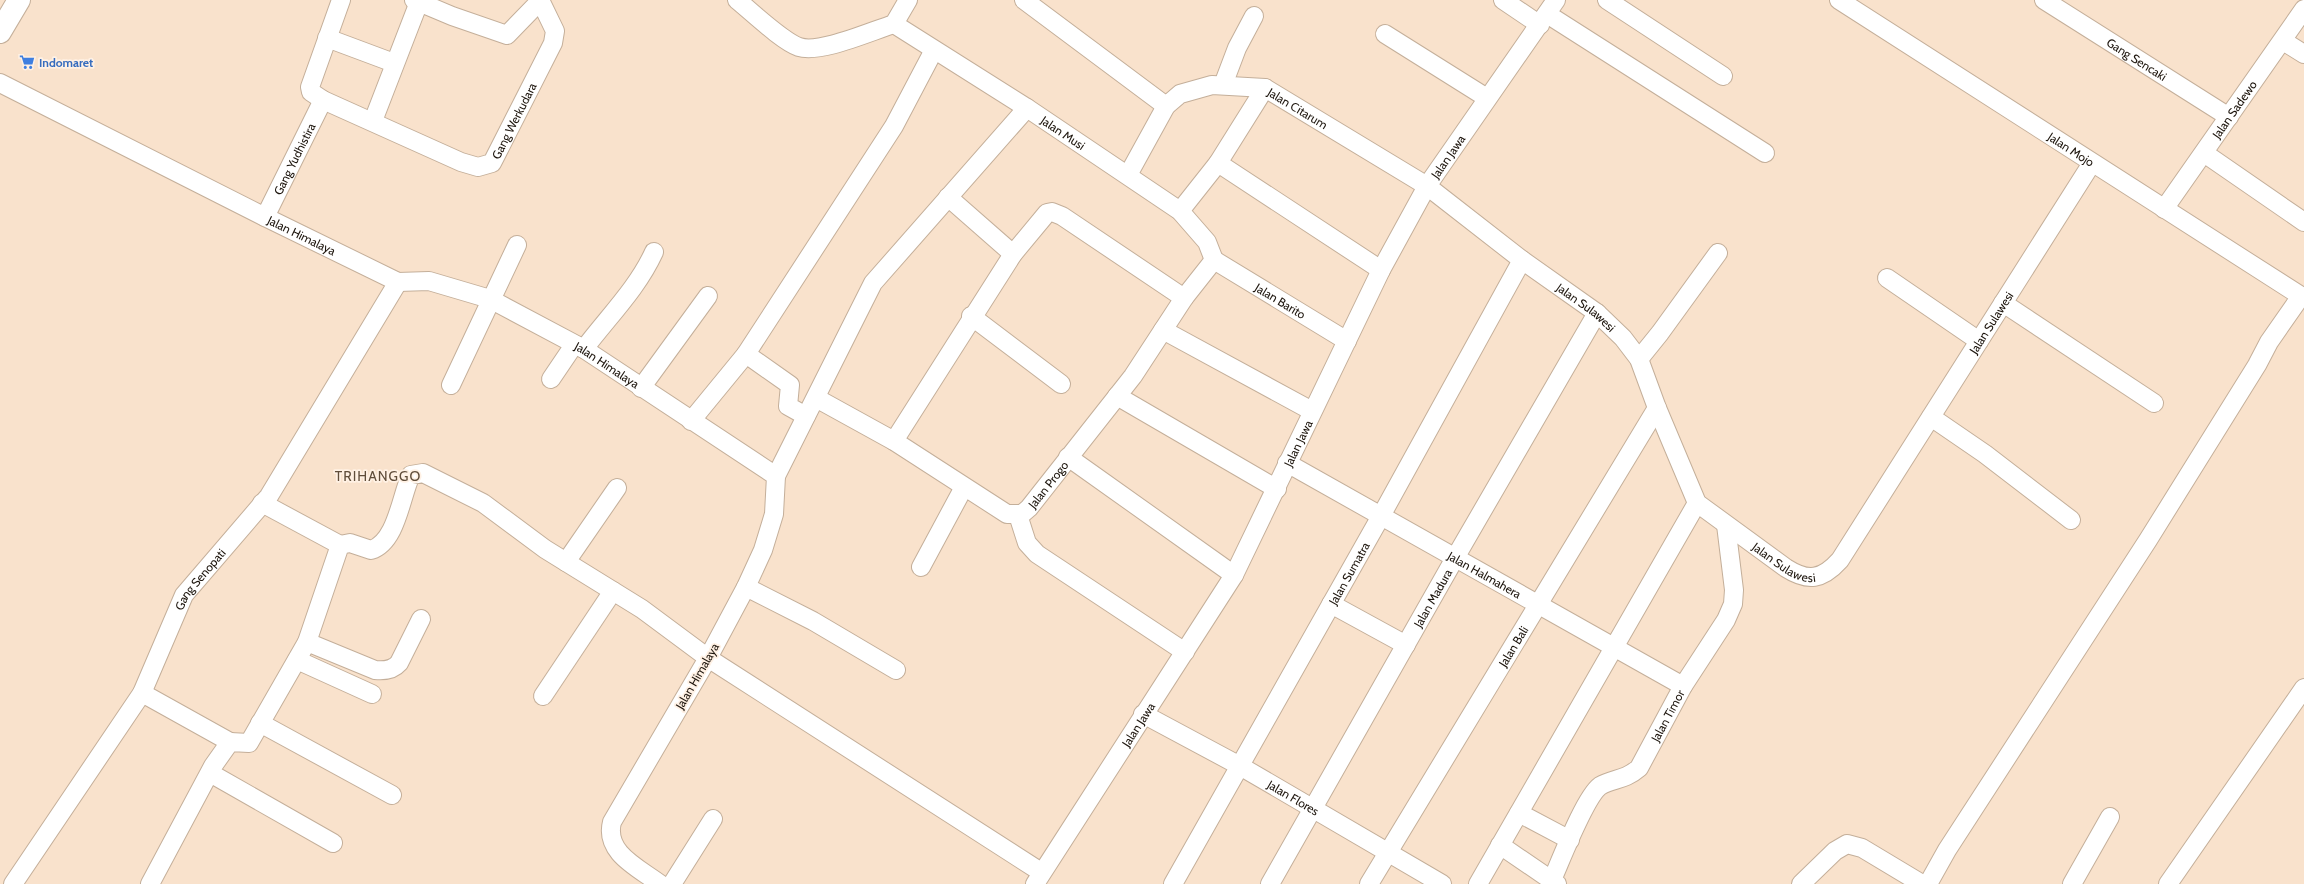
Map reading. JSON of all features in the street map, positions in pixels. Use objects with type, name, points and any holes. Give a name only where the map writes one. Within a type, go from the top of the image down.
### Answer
[{"type":"main road","points":[[0,32],[19,0]]},
{"type":"street","points":[[323,100],[312,94],[310,89],[341,0]]},
{"type":"street","points":[[737,0],[793,44],[808,48],[829,44],[894,24],[908,0]]},
{"type":"street","points":[[1024,0],[1166,106]]},
{"type":"street","points":[[1503,0],[1548,13],[1765,153]]},
{"type":"street","points":[[1607,0],[1723,76]]},
{"type":"street","name":"Jalan Mojo","points":[[1839,0],[2302,297]]},
{"type":"street","name":"Gang Sencaki","points":[[2044,0],[2229,118]]},
{"type":"street","points":[[373,121],[417,1],[507,35],[511,33],[519,20],[539,1]]},
{"type":"street","name":"Gang Werkudara","points":[[323,100],[373,121],[461,162],[478,166],[492,163],[553,43],[555,31],[552,21],[539,1]]},
{"type":"street","name":"Jalan Sadewo","points":[[2164,209],[2304,9]]},
{"type":"street","name":"Jalan Jawa","points":[[1038,878],[1115,762],[1143,714],[1234,575],[1381,270],[1426,186],[1548,13]]},
{"type":"street","points":[[1224,86],[1237,48],[1254,16]]},
{"type":"street","name":"Jalan Musi","points":[[894,24],[1027,108],[1180,211],[1207,242],[1214,260]]},
{"type":"street","points":[[1385,34],[1487,98]]},
{"type":"street","points":[[327,38],[394,63]]},
{"type":"street","points":[[2283,41],[2304,54]]},
{"type":"street","points":[[691,421],[746,354],[894,126],[934,50]]},
{"type":"street","name":"Jalan Himalaya","points":[[0,83],[265,218],[398,282],[429,281],[490,299],[579,347],[776,476],[774,514],[763,550],[708,658],[616,814],[609,831],[617,852],[660,884]]},
{"type":"street","name":"Jalan Citarum","points":[[1128,175],[1166,106],[1180,94],[1212,85],[1265,88],[1426,186]]},
{"type":"street","points":[[1180,211],[1218,163],[1265,88]]},
{"type":"street","name":"Gang Yudhistira","points":[[265,218],[323,100]]},
{"type":"street","points":[[776,476],[873,283],[1027,108]]},
{"type":"street","points":[[2204,153],[2304,222]]},
{"type":"street","points":[[1218,163],[1381,270]]},
{"type":"street","name":"Jalan Sulawesi","points":[[1426,186],[1522,260],[1597,313],[1624,338],[1639,358],[1657,408],[1697,503],[1798,576],[1809,578],[1830,572],[1840,560],[2092,163]]},
{"type":"street","points":[[948,197],[1013,254]]},
{"type":"street","points":[[894,441],[971,316],[1013,254],[1043,216],[1052,212],[1057,214],[1184,298]]},
{"type":"street","points":[[451,385],[490,299],[518,245]]},
{"type":"street","points":[[551,379],[634,288],[646,270],[654,252]]},
{"type":"street","points":[[1639,358],[1660,333],[1718,254]]},
{"type":"street","name":"Jalan Progo","points":[[816,398],[894,441],[1008,514],[1018,515],[1030,508],[1068,457],[1133,376],[1184,298],[1214,260]]},
{"type":"street","name":"Jalan Barito","points":[[1214,260],[1347,341]]},
{"type":"street","name":"Jalan Sumatra","points":[[1173,884],[1381,516],[1522,260]]},
{"type":"street","points":[[1887,278],[1979,341]]},
{"type":"street","name":"Gang Senopati","points":[[12,884],[142,693],[184,595],[262,503],[398,282]]},
{"type":"street","points":[[642,388],[708,296]]},
{"type":"street","points":[[1928,884],[1951,844],[2148,540],[2256,365],[2268,342],[2302,297]]},
{"type":"street","points":[[2003,303],[2154,403]]},
{"type":"street","name":"Jalan Madura","points":[[1270,884],[1455,558],[1597,313]]},
{"type":"street","points":[[971,316],[1062,384]]},
{"type":"street","points":[[1163,330],[1312,411]]},
{"type":"street","points":[[746,354],[786,380],[790,385],[788,406],[806,416]]},
{"type":"street","points":[[1117,396],[1277,488]]},
{"type":"street","name":"Jalan Bali","points":[[1369,884],[1657,408]]},
{"type":"street","points":[[1931,417],[1985,454],[2071,520]]},
{"type":"street","points":[[1068,457],[1234,575]]},
{"type":"street","name":"Jalan Halmahera","points":[[1287,463],[1683,686]]},
{"type":"street","points":[[262,503],[340,545],[350,543],[371,550],[379,545],[400,513],[411,475],[423,473],[483,503],[566,562],[642,609],[708,658],[1038,878]]},
{"type":"street","points":[[921,567],[964,487]]},
{"type":"street","points":[[566,562],[617,488]]},
{"type":"street","points":[[1478,884],[1697,503]]},
{"type":"street","points":[[1018,515],[1027,543],[1037,554],[1185,652]]},
{"type":"street","name":"Jalan Timor","points":[[1555,882],[1570,840],[1588,801],[1600,786],[1629,777],[1639,768],[1683,686],[1726,620],[1733,604],[1734,590],[1726,524]]},
{"type":"street","points":[[142,693],[230,742],[250,743],[260,723],[308,642],[340,545]]},
{"type":"street","points":[[746,586],[813,621],[896,670]]},
{"type":"street","points":[[543,696],[613,591]]},
{"type":"street","points":[[1331,604],[1406,645]]},
{"type":"street","points":[[308,642],[375,670],[383,671],[396,667],[399,663],[421,619]]},
{"type":"street","points":[[297,660],[372,694]]},
{"type":"street","points":[[2168,884],[2304,688]]},
{"type":"street","name":"Jalan Flores","points":[[1143,714],[1240,766],[1442,884]]},
{"type":"street","points":[[260,723],[392,794]]},
{"type":"street","points":[[150,884],[210,773],[230,742]]},
{"type":"street","points":[[210,773],[333,844]]},
{"type":"street","points":[[1519,813],[1570,840]]},
{"type":"street","points":[[2072,884],[2110,817]]},
{"type":"street","points":[[672,884],[713,820]]},
{"type":"street","points":[[1801,884],[1835,850],[1847,844],[1862,848],[1922,884]]},
{"type":"street","points":[[1500,845],[1555,882]]},
{"type":"place","name":"Indomaret","points":[[27,62]]},
{"type":"district","name":"TRIHANGGO","points":[[378,476]]}]
